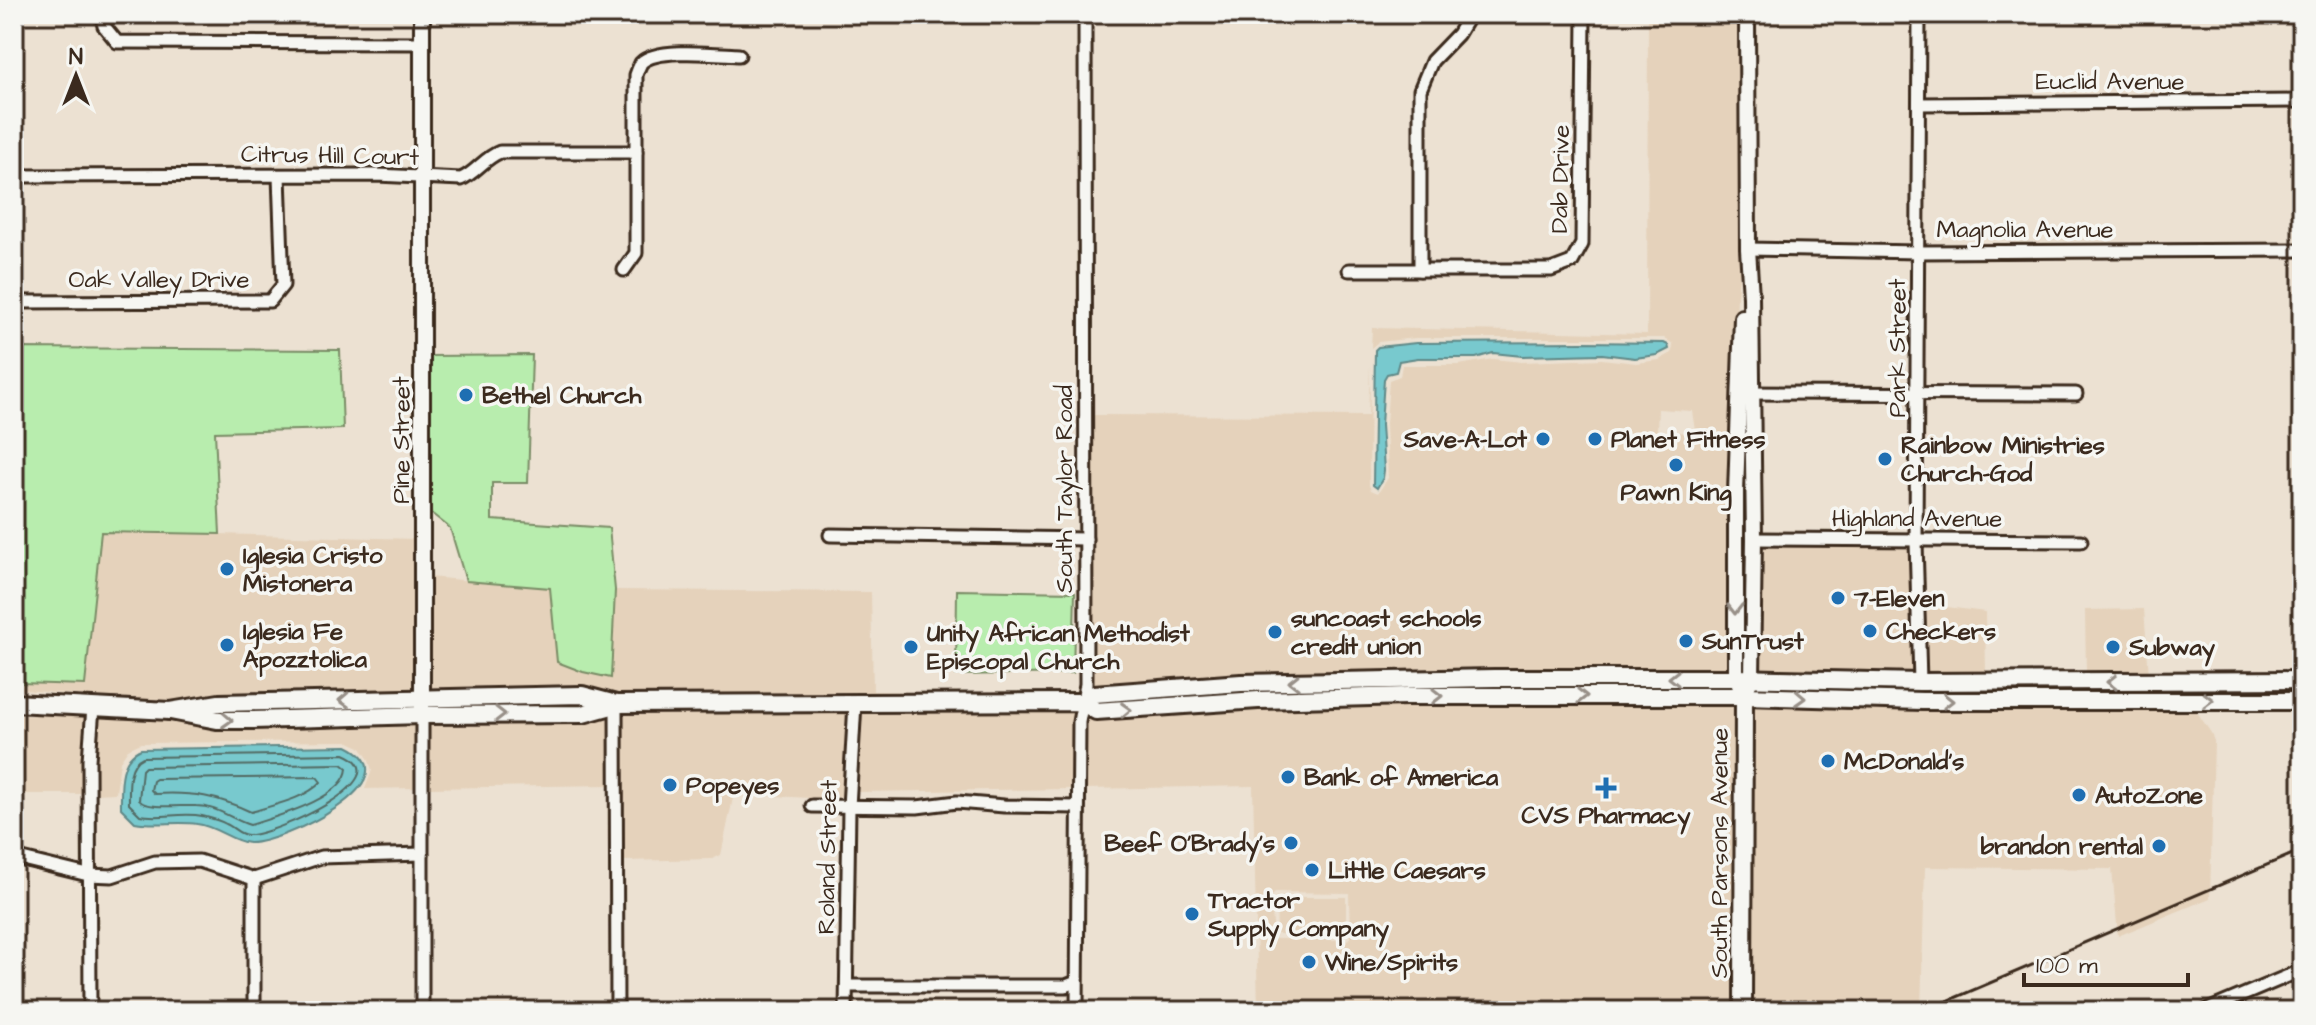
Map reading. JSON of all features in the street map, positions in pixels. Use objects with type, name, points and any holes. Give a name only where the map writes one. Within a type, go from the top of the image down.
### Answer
[{"type":"main road","points":[[1082,702],[1094,694],[1241,683],[1420,679],[1744,678],[1920,682],[2302,680]]},
{"type":"main road","points":[[170,711],[219,703],[582,695],[616,704],[1082,702],[1096,711],[1258,700],[1370,697],[1744,696],[1922,701],[2302,701]]},
{"type":"main road","name":"South Parsons Avenue","points":[[1743,1011],[1744,696]]},
{"type":"main road","points":[[14,703],[170,711],[229,720],[583,714],[616,704]]},
{"type":"street","points":[[101,14],[104,26],[117,42],[422,43]]},
{"type":"street","name":"Pine Street","points":[[422,14],[422,1011]]},
{"type":"street","name":"South Taylor Road","points":[[1077,1011],[1079,722],[1086,684],[1085,14]]},
{"type":"street","points":[[1420,270],[1420,90],[1432,61],[1458,34],[1470,14]]},
{"type":"street","name":"Dab Drive","points":[[1349,270],[1551,270],[1572,262],[1582,244],[1584,14]]},
{"type":"street","name":"South Parsons Avenue","points":[[1744,678],[1754,539],[1743,297],[1748,249],[1747,14]]},
{"type":"street","name":"Park Street","points":[[1919,14],[1916,541],[1920,682]]},
{"type":"street","points":[[624,270],[636,253],[636,75],[640,64],[653,56],[670,53],[739,55]]},
{"type":"street","name":"Euclid Avenue","points":[[1919,104],[2302,101]]},
{"type":"street","name":"Citrus Hill Court","points":[[14,176],[423,176],[461,179],[469,176],[488,157],[500,152],[636,152]]},
{"type":"street","name":"Oak Valley Drive","points":[[14,302],[270,301],[283,285],[279,176]]},
{"type":"street","name":"Magnolia Avenue","points":[[1748,249],[1919,252],[2302,250]]},
{"type":"street","points":[[1746,393],[2076,394]]},
{"type":"street","name":"South Parsons Avenue","points":[[1744,696],[1735,540],[1746,393]]},
{"type":"street","points":[[830,535],[1086,539]]},
{"type":"street","name":"Highland Avenue","points":[[1754,539],[2081,541]]},
{"type":"street","name":"Roland Street","points":[[846,1011],[849,807],[855,703]]},
{"type":"street","points":[[616,704],[617,1011]]},
{"type":"street","points":[[90,1011],[89,760],[93,707]]},
{"type":"street","points":[[812,806],[917,807],[945,802],[1078,807]]},
{"type":"street","points":[[14,857],[88,875],[112,876],[155,862],[199,861],[254,879],[321,857],[422,854]]},
{"type":"street","points":[[254,879],[254,999]]},
{"type":"street","points":[[2205,1011],[2302,970]]},
{"type":"street","points":[[847,986],[1066,986],[1076,982]]},
{"type":"shaded area","points":[[1648,14],[1738,14],[1742,249],[1737,296],[1730,498],[1730,671],[1091,688],[1092,415],[1368,416],[1370,365],[1369,485],[1371,490],[1378,493],[1388,478],[1386,424],[1389,380],[1400,376],[1402,365],[1459,365],[1493,359],[1522,362],[1602,359],[1636,363],[1659,360],[1672,353],[1673,344],[1664,338],[1416,338],[1378,342],[1371,348],[1372,328],[1647,334]],"holes":[[[1658,409],[1692,411],[1695,431],[1657,431]]]},
{"type":"shaded area","points":[[101,531],[417,539],[416,691],[170,704],[14,689],[14,622],[19,622],[85,685]]},
{"type":"shaded area","points":[[1759,546],[1911,547],[1914,676],[1758,672]]},
{"type":"shaded area","points":[[429,577],[550,588],[557,662],[611,677],[615,590],[871,592],[873,691],[1077,696],[621,698],[428,691]]},
{"type":"shaded area","points":[[1924,604],[1985,612],[1986,676],[1925,676]]},
{"type":"shaded area","points":[[2144,609],[2149,675],[2086,675],[2085,610]]},
{"type":"shaded area","points":[[1732,684],[1735,690],[1098,704],[1095,700],[1241,689]]},
{"type":"shaded area","points":[[1755,684],[2150,688],[2150,693],[1922,694],[1753,690]]},
{"type":"shaded area","points":[[1738,702],[1737,1011],[1258,1011],[1253,786],[1084,789],[1086,712],[1370,703]],"holes":[[[1276,892],[1349,893],[1350,938],[1347,940],[1274,939],[1271,897]]]},
{"type":"shaded area","points":[[1749,703],[2193,706],[2214,741],[2210,898],[2118,936],[2112,869],[1925,867],[1921,1011],[1749,1011]]},
{"type":"shaded area","points":[[1075,709],[1072,789],[855,792],[860,710]]},
{"type":"shaded area","points":[[849,710],[844,796],[826,799],[742,794],[733,798],[721,855],[712,859],[623,861],[622,711]]},
{"type":"shaded area","points":[[611,712],[611,785],[428,788],[428,721]]},
{"type":"shaded area","points":[[87,713],[83,794],[14,794],[14,716]]},
{"type":"shaded area","points":[[98,714],[416,721],[416,788],[365,789],[372,770],[368,758],[360,747],[347,741],[141,743],[128,749],[120,761],[116,793],[95,794]]},
{"type":"shaded area","points":[[1276,897],[1346,897],[1346,934],[1277,934]]},
{"type":"green space","points":[[14,348],[340,350],[343,429],[215,432],[220,534],[101,532],[85,685],[20,683],[19,622],[14,622]]},
{"type":"green space","points":[[532,355],[528,483],[492,483],[492,520],[609,528],[615,590],[611,678],[557,662],[550,588],[466,581],[450,528],[431,513],[429,356]]},
{"type":"green space","points":[[957,590],[1075,592],[1073,673],[956,675]]},
{"type":"water","points":[[1416,343],[1664,343],[1669,349],[1657,355],[1635,358],[1602,354],[1522,356],[1493,353],[1476,358],[1399,361],[1396,372],[1387,374],[1384,379],[1381,425],[1384,470],[1377,488],[1373,485],[1375,350],[1378,347]]},
{"type":"water","points":[[347,746],[364,760],[366,776],[356,792],[313,822],[265,841],[243,842],[197,824],[135,822],[121,808],[125,766],[141,749]]},
{"type":"railway","points":[[1924,1011],[2302,850]]},
{"type":"place","name":"Bethel Church","points":[[466,395]]},
{"type":"place","name":"Save-A-Lot","points":[[1543,439]]},
{"type":"place","name":"Planet Fitness","points":[[1595,439]]},
{"type":"place","name":"Rainbow Ministries Church-God","points":[[1885,459]]},
{"type":"place","name":"Pawn King","points":[[1676,465]]},
{"type":"place","name":"Iglesia Cristo Mistonera","points":[[227,569]]},
{"type":"place","name":"7-Eleven","points":[[1838,598]]},
{"type":"place","name":"Checkers","points":[[1870,631]]},
{"type":"place","name":"suncoast schools credit union","points":[[1275,632]]},
{"type":"place","name":"SunTrust","points":[[1686,641]]},
{"type":"place","name":"Iglesia Fe Apozztolica","points":[[227,645]]},
{"type":"place","name":"Unity African Methodist Episcopal Church","points":[[911,647]]},
{"type":"place","name":"Subway","points":[[2113,647]]},
{"type":"place","name":"McDonald's","points":[[1828,761]]},
{"type":"place","name":"Bank of America","points":[[1288,777]]},
{"type":"place","name":"Popeyes","points":[[670,785]]},
{"type":"place","name":"CVS Pharmacy","points":[[1606,788]]},
{"type":"place","name":"AutoZone","points":[[2079,795]]},
{"type":"place","name":"Beef O'Brady's","points":[[1291,843]]},
{"type":"place","name":"brandon rental","points":[[2159,846]]},
{"type":"place","name":"Little Caesars","points":[[1312,870]]},
{"type":"place","name":"Tractor Supply Company","points":[[1192,914]]},
{"type":"place","name":"Wine/Spirits","points":[[1309,962]]}]
